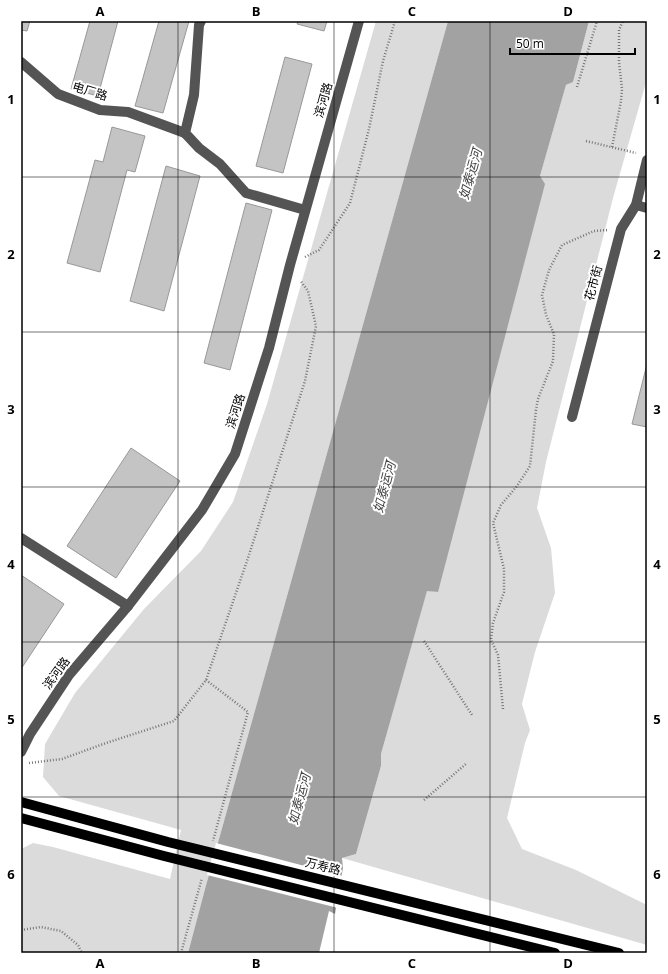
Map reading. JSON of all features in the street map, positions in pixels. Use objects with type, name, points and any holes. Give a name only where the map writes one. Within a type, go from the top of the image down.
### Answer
[{"type":"main road","name":"万寿路","points":[[21,802],[168,842],[619,953]]},
{"type":"main road","points":[[21,818],[164,856],[555,953]]},
{"type":"street","points":[[200,21],[194,95],[185,133],[199,148],[220,164],[246,193],[305,210]]},
{"type":"street","name":"滨河路","points":[[21,752],[30,734],[69,675],[128,606],[202,510],[235,454],[269,348],[305,210],[358,21]]},
{"type":"street","name":"电厂路","points":[[21,62],[58,94],[100,110],[128,112],[185,133]]},
{"type":"street","name":"花市街","points":[[572,417],[621,228],[636,204],[644,157]]},
{"type":"street","points":[[636,204],[647,208]]},
{"type":"street","points":[[21,538],[128,606]]},
{"type":"path","points":[[28,763],[62,759],[174,721],[206,680],[248,558],[302,389],[316,326],[308,291],[290,266],[319,250],[350,203],[370,129],[383,61],[394,21]]},
{"type":"path","points":[[577,88],[597,21]]},
{"type":"path","points":[[612,147],[621,101],[622,89],[619,62],[619,30],[623,21]]},
{"type":"path","points":[[586,141],[644,157]]},
{"type":"path","points":[[503,709],[498,655],[491,640],[493,623],[504,592],[504,569],[493,523],[501,505],[517,486],[530,466],[538,398],[553,361],[554,334],[546,315],[542,294],[549,270],[562,245],[594,232],[621,228]]},
{"type":"path","points":[[424,641],[472,715]]},
{"type":"path","points":[[206,680],[248,712],[211,846]]},
{"type":"path","points":[[424,800],[467,764]]},
{"type":"path","points":[[181,953],[202,877]]},
{"type":"path","points":[[21,930],[41,927],[61,931],[78,945],[82,953]]},
{"type":"shaded area","points":[[376,21],[448,21],[188,953],[21,953],[21,849],[33,843],[53,847],[170,879],[181,830],[59,796],[43,777],[45,744],[75,693],[144,609],[201,551],[233,502],[267,404]]},
{"type":"shaded area","points":[[589,21],[647,21],[647,79],[613,198],[546,462],[537,508],[551,548],[555,593],[535,652],[522,704],[530,730],[525,743],[507,818],[522,849],[576,870],[647,905],[647,945],[342,858],[356,854],[381,766],[381,754],[427,590],[437,592],[540,176],[566,85],[573,82]]},
{"type":"water","name":"如泰运河","points":[[448,21],[589,21],[573,82],[566,85],[540,176],[545,184],[438,592],[427,591],[381,754],[381,766],[356,854],[342,858],[343,868],[335,914],[329,911],[319,953],[188,953],[205,889]]},
{"type":"pier","points":[[216,843],[343,876],[338,908],[207,875]]},
{"type":"building","points":[[21,21],[30,21],[27,31],[21,30]]},
{"type":"building","points":[[90,21],[118,21],[98,96],[71,89]]},
{"type":"building","points":[[159,21],[189,21],[163,113],[135,106]]},
{"type":"building","points":[[298,21],[327,21],[324,31],[297,24]]},
{"type":"building","points":[[285,57],[312,64],[283,173],[256,166]]},
{"type":"building","points":[[112,127],[145,136],[135,172],[127,170],[100,272],[67,263],[95,160],[103,162]]},
{"type":"building","points":[[166,166],[200,176],[164,311],[130,301]]},
{"type":"building","points":[[246,203],[272,210],[230,370],[204,363]]},
{"type":"building","points":[[647,364],[647,427],[632,424]]},
{"type":"building","points":[[131,448],[180,481],[116,578],[67,546]]},
{"type":"building","points":[[21,575],[64,604],[21,669]]}]
